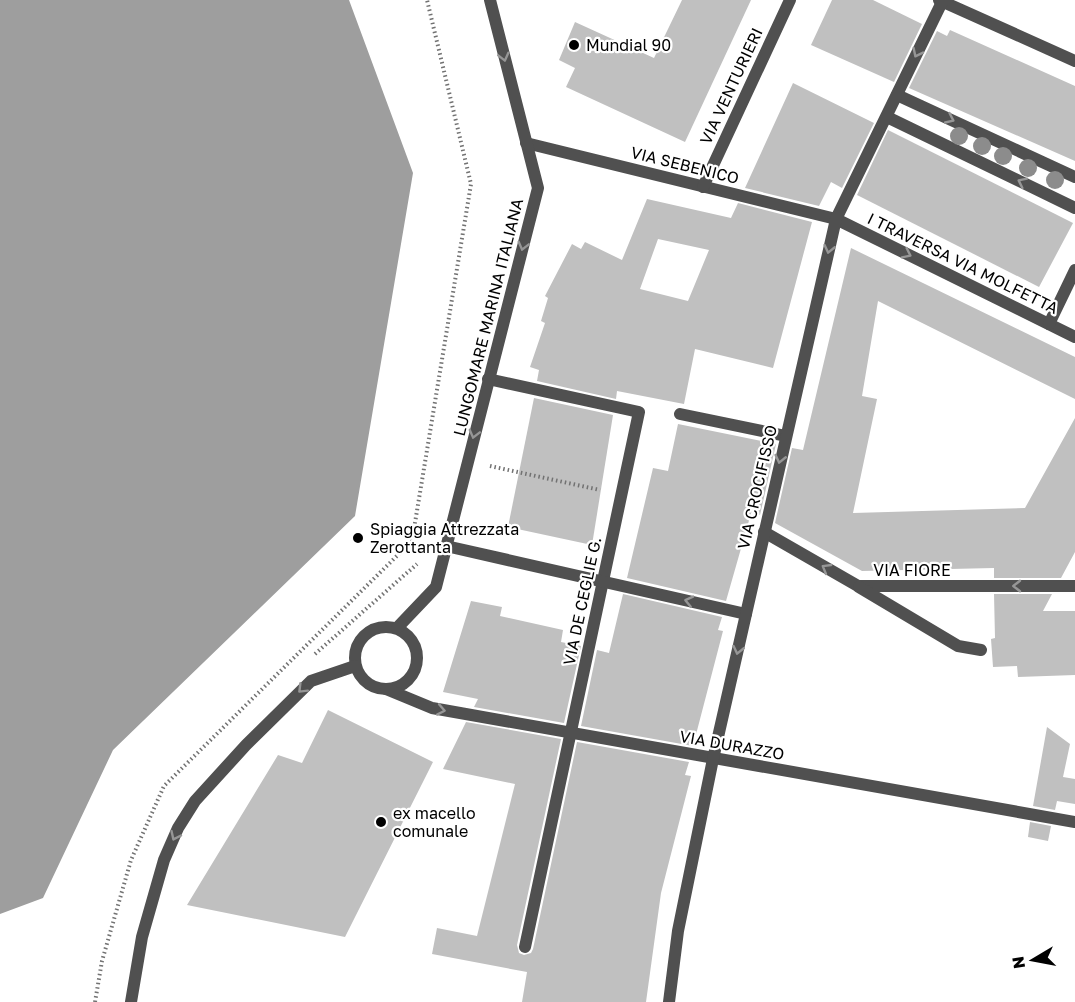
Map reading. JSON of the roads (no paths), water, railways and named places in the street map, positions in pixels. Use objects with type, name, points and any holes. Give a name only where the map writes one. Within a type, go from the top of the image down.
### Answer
[{"type":"street","name":"LUNGOMARE MARINA ITALIANA","points":[[397,628],[436,587],[538,188],[489,0]]},
{"type":"street","name":"VIA VENTURIERI","points":[[703,187],[790,0]]},
{"type":"street","points":[[941,1],[1075,61]]},
{"type":"street","name":"VIA CROCIFISSO","points":[[669,1002],[678,931],[713,759],[836,219],[941,1]]},
{"type":"street","points":[[897,95],[1075,177]]},
{"type":"street","points":[[887,117],[1075,208]]},
{"type":"street","name":"VIA SEBENICO","points":[[526,143],[836,219]]},
{"type":"street","name":"I TRAVERSA VIA MOLFETTA","points":[[836,219],[1075,338]]},
{"type":"street","points":[[1049,324],[1075,270]]},
{"type":"street","name":"VIA DE CEGLIE G.","points":[[488,379],[639,412],[525,947]]},
{"type":"street","points":[[680,414],[786,436]]},
{"type":"street","name":"VIA FIORE","points":[[764,532],[858,586],[1075,586]]},
{"type":"street","points":[[446,546],[746,614]]},
{"type":"street","points":[[858,586],[958,646],[981,650]]},
{"type":"street","points":[[377,627],[397,628],[413,642],[417,652],[417,663],[406,682],[397,687],[376,688],[366,682],[355,666],[356,647],[368,631],[377,627]]},
{"type":"street","points":[[131,1002],[142,938],[164,860],[178,828],[195,801],[246,745],[311,681],[355,666]]},
{"type":"street","name":"VIA DURAZZO","points":[[386,689],[432,708],[1075,822]]},
{"type":"place","name":"Mundial 90","points":[[574,45]]},
{"type":"place","name":"Spiaggia Attrezzata Zerottanta","points":[[358,538]]},
{"type":"place","name":"ex macello comunale","points":[[381,822]]}]
